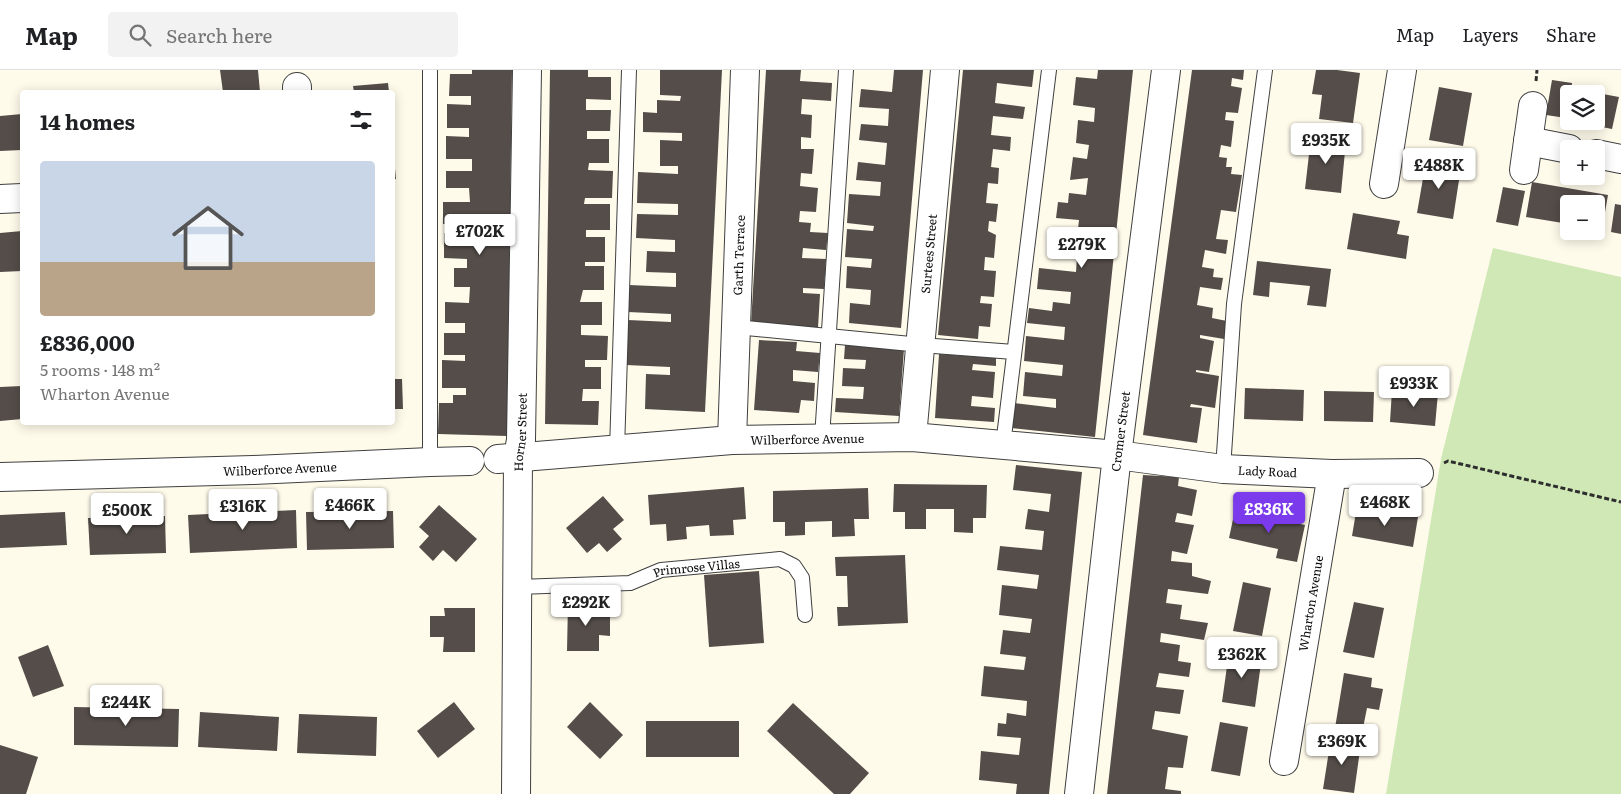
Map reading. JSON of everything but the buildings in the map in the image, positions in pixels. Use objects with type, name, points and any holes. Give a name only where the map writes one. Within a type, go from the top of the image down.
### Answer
[{"type":"street","name":"Horner Street","points":[[516,794],[518,587],[508,458],[521,440],[527,70]]},
{"type":"street","name":"Garth Terrace","points":[[732,440],[745,70]]},
{"type":"street","name":"Surtees Street","points":[[912,437],[945,70]]},
{"type":"street","name":"Cromer Street","points":[[1079,794],[1117,455],[1166,70]]},
{"type":"street","points":[[1384,184],[1402,70]]},
{"type":"street","points":[[1524,170],[1532,106]]},
{"type":"street","points":[[1528,141],[1560,147]]},
{"type":"street","points":[[1605,156],[1621,159]]},
{"type":"street","points":[[0,200],[20,198]]},
{"type":"street","name":"Wilberforce Avenue","points":[[508,458],[732,440],[912,437],[1117,455]]},
{"type":"street","name":"Lady Road","points":[[1117,455],[1223,470],[1332,474],[1419,473]]},
{"type":"street","name":"Wilberforce Avenue","points":[[0,477],[470,462]]},
{"type":"street","name":"Wharton Avenue","points":[[1284,761],[1332,474]]},
{"type":"lane","points":[[430,70],[430,462]]},
{"type":"lane","points":[[617,450],[629,70]]},
{"type":"lane","points":[[822,438],[846,70]]},
{"type":"lane","points":[[1003,445],[1049,70]]},
{"type":"lane","points":[[1223,470],[1234,304],[1265,70]]},
{"type":"lane","points":[[736,327],[1014,352]]},
{"type":"lane","name":"Primrose Villas","points":[[518,587],[630,583],[661,570],[780,559],[794,566],[802,578],[804,615]]},
{"type":"path","points":[[1419,473],[1448,461],[1621,502]]},
{"type":"green space","points":[[1493,248],[1621,277],[1621,794],[1386,794],[1441,459]]}]
